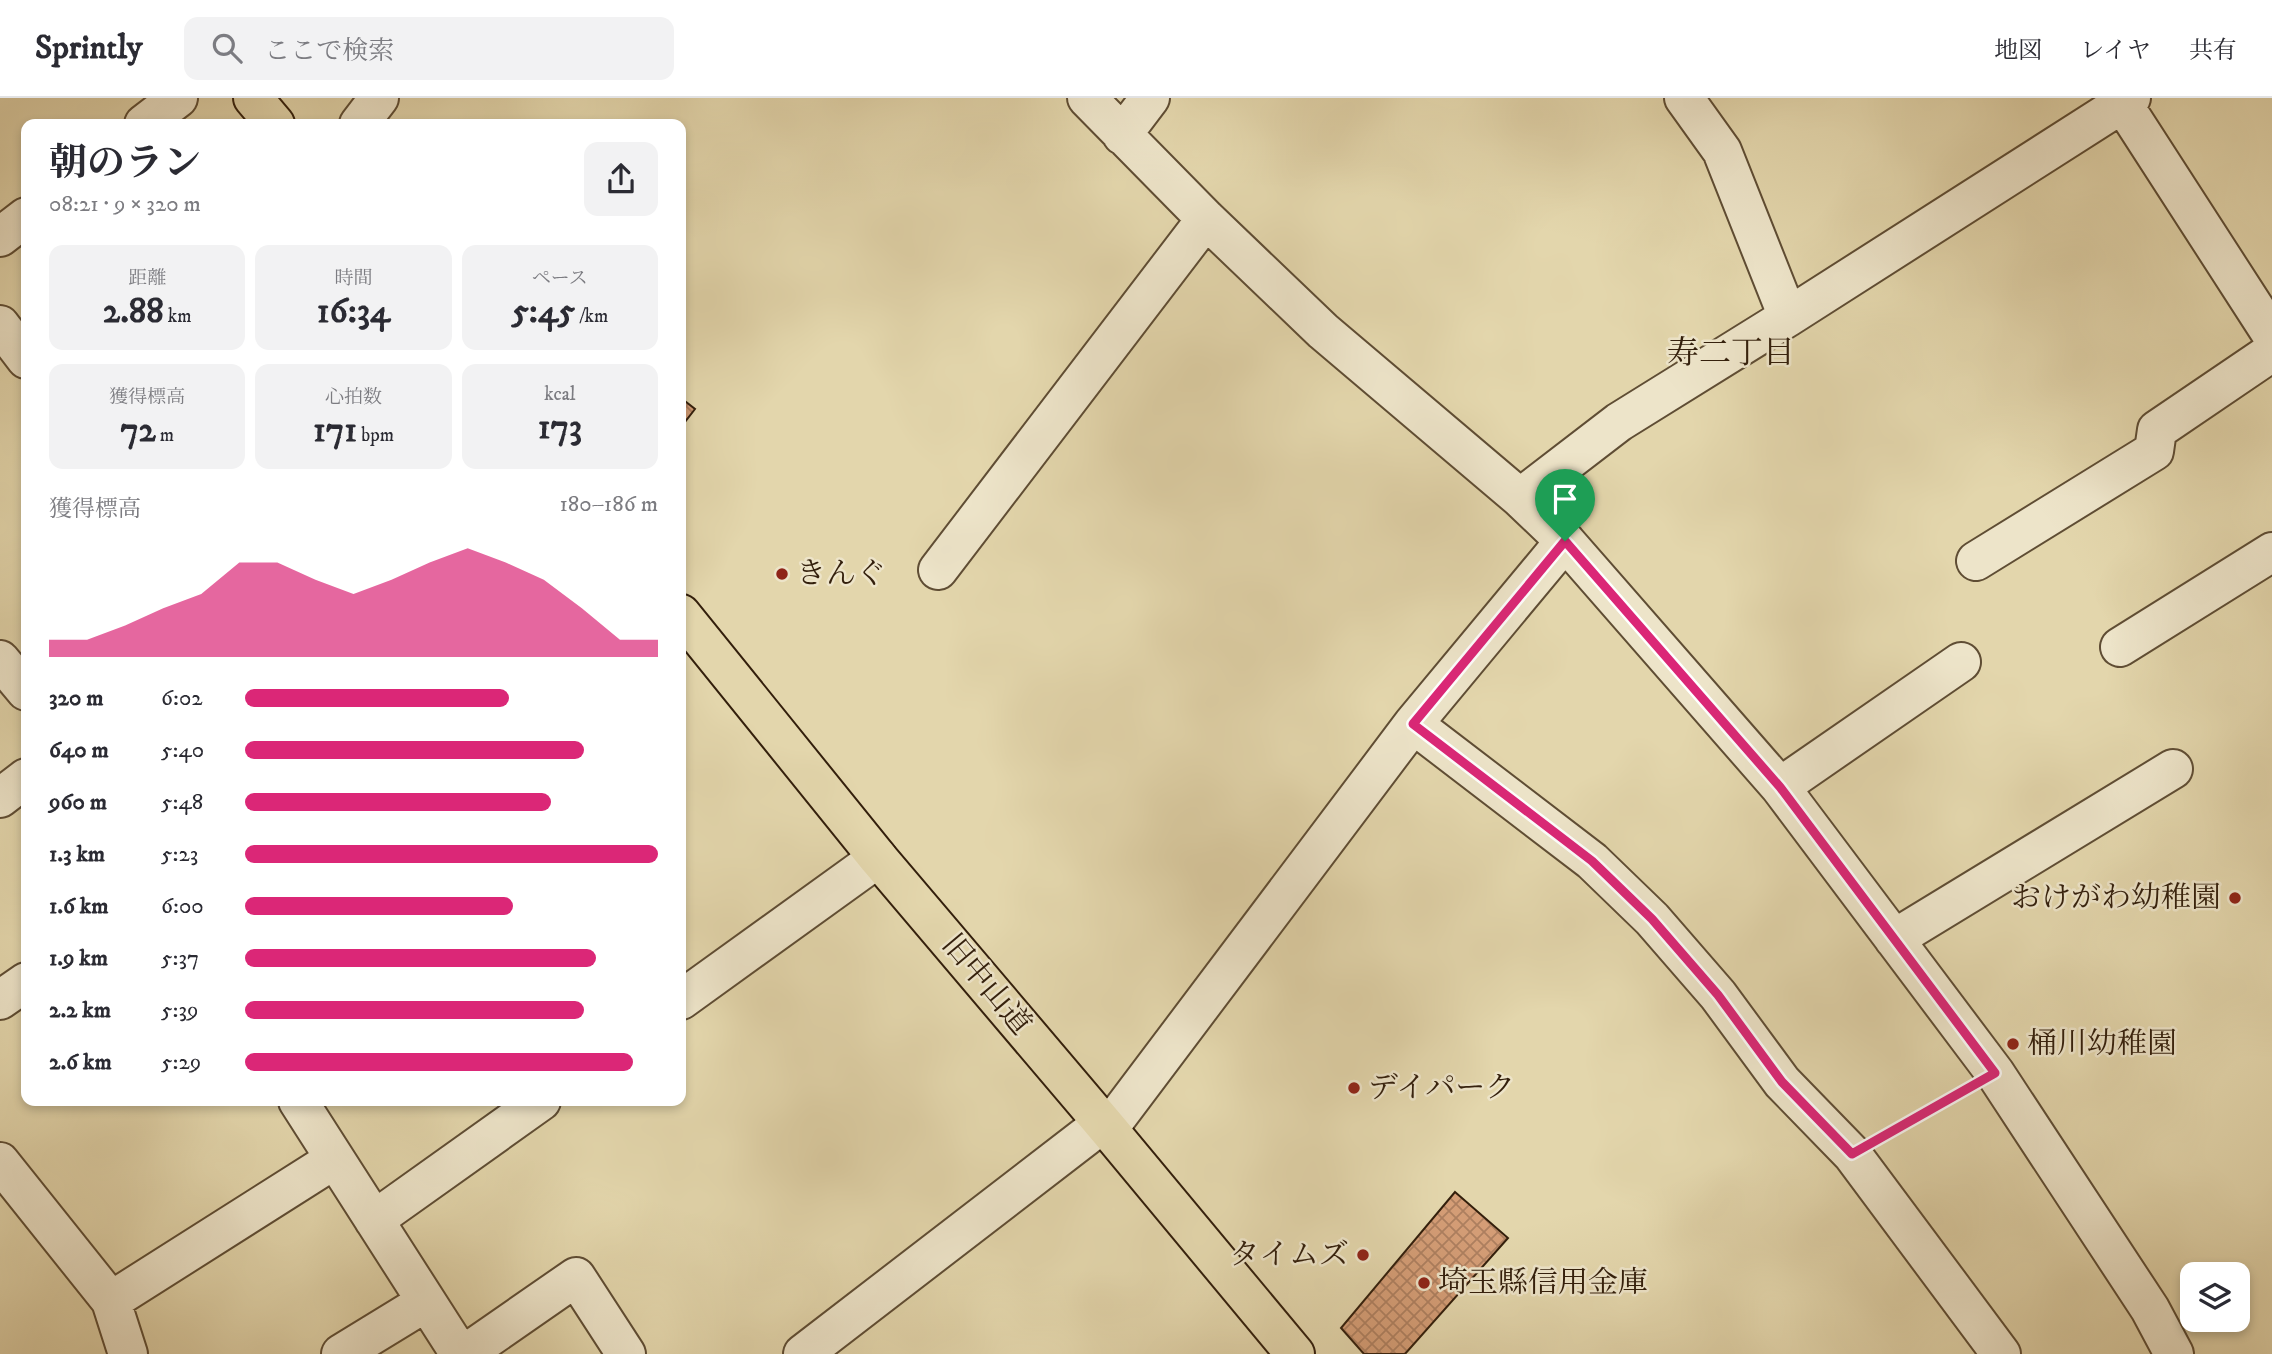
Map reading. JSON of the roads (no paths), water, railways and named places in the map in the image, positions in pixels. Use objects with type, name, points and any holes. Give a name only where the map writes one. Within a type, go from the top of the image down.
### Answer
[{"type":"main road","points":[[253,98],[271,119]]},
{"type":"main road","name":"旧中山道","points":[[686,620],[878,858],[1295,1354]]},
{"type":"street","points":[[151,119],[178,98]]},
{"type":"street","points":[[363,119],[379,98]]},
{"type":"street","points":[[1087,98],[1206,219],[1323,331],[1520,498],[1565,541],[1780,787],[1995,1073],[2150,1309],[2174,1354]]},
{"type":"street","points":[[1122,135],[1150,98]]},
{"type":"street","points":[[1684,98],[1722,150],[1788,317]]},
{"type":"street","points":[[1520,498],[1619,422],[1788,317],[2124,100],[2272,335]]},
{"type":"street","points":[[938,570],[1206,219]]},
{"type":"street","points":[[0,237],[21,221]]},
{"type":"street","points":[[0,325],[21,352]]},
{"type":"street","points":[[1976,561],[2154,451],[2157,430],[2272,352]]},
{"type":"street","points":[[803,1354],[1105,1126],[1413,724],[1565,541]]},
{"type":"street","points":[[2120,647],[2272,552]]},
{"type":"street","points":[[0,660],[21,685]]},
{"type":"street","points":[[1780,787],[1961,662]]},
{"type":"street","points":[[1413,724],[1592,861],[1652,919],[1718,995],[1782,1082],[1852,1154],[2001,1354]]},
{"type":"street","points":[[1894,939],[2173,769]]},
{"type":"street","points":[[0,798],[21,782]]},
{"type":"street","points":[[686,996],[878,858]]},
{"type":"street","points":[[0,1000],[21,985]]},
{"type":"street","points":[[301,1106],[460,1354]]},
{"type":"street","points":[[374,1220],[534,1106]]},
{"type":"street","points":[[111,1301],[335,1159]]},
{"type":"street","points":[[0,1162],[111,1301],[128,1354]]},
{"type":"street","points":[[466,1354],[576,1278],[626,1354]]},
{"type":"street","points":[[341,1354],[426,1302]]},
{"type":"place","name":"きんぐ","points":[[782,574]]},
{"type":"place","name":"おけがわ幼稚園","points":[[2235,898]]},
{"type":"place","name":"桶川幼稚園","points":[[2013,1044]]},
{"type":"place","name":"デイパーク","points":[[1354,1088]]},
{"type":"place","name":"タイムズ","points":[[1363,1255]]},
{"type":"place","name":"埼玉縣信用金庫","points":[[1424,1283]]},
{"type":"district","name":"寿二丁目","points":[[1731,354]]}]
